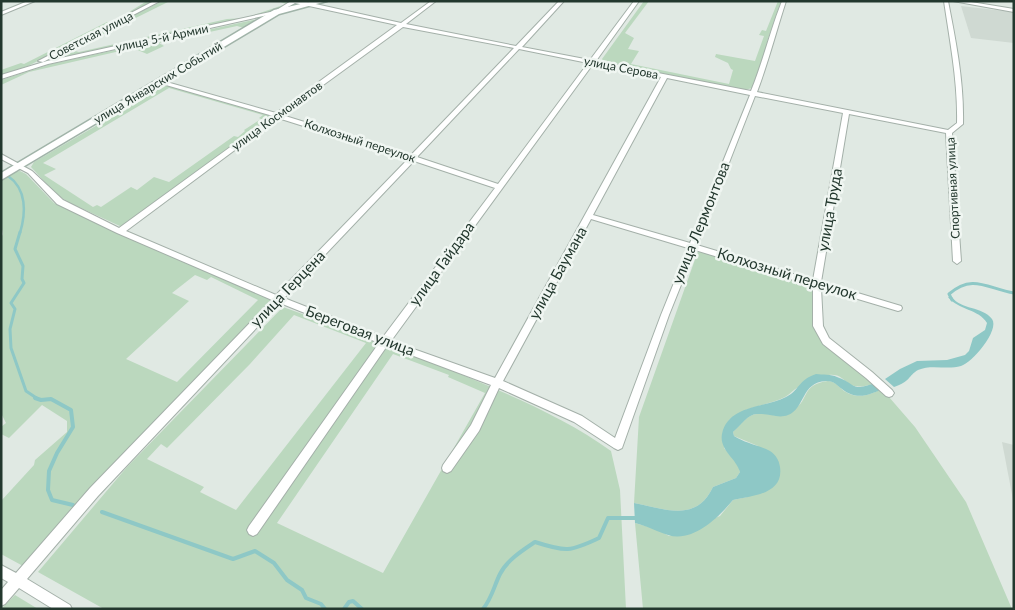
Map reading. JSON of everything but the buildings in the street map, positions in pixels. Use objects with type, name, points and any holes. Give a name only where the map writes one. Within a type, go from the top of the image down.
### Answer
[{"type":"street","points":[[1,14],[33,1]]},
{"type":"street","name":"Советская улица","points":[[23,70],[158,1]]},
{"type":"street","name":"улица Серова","points":[[294,1],[403,25],[949,132]]},
{"type":"street","name":"улица Январских Событий","points":[[1,177],[294,1]]},
{"type":"street","name":"улица 5-й Армии","points":[[5,78],[23,70],[324,1]]},
{"type":"street","name":"улица Космонавтов","points":[[120,231],[434,1]]},
{"type":"street","name":"улица Герцена","points":[[1,600],[94,492],[562,1]]},
{"type":"street","name":"улица Гайдара","points":[[253,530],[385,342],[637,1]]},
{"type":"street","name":"улица Лермонтова","points":[[618,445],[665,315],[765,64],[771,37],[784,1]]},
{"type":"street","name":"Спортивная улица","points":[[946,1],[958,72],[960,115],[960,124],[949,132],[957,261]]},
{"type":"street","points":[[955,1],[1014,11]]},
{"type":"street","name":"улица Баумана","points":[[447,468],[476,428],[497,383],[665,76]]},
{"type":"street","points":[[1,82],[5,78]]},
{"type":"street","name":"Колхозный переулок","points":[[161,82],[279,115],[499,187]]},
{"type":"street","name":"улица Труда","points":[[846,112],[817,283],[818,326],[826,341],[889,393]]},
{"type":"street","name":"Береговая улица","points":[[1,156],[21,165],[60,202],[120,231],[385,342],[497,383],[578,419],[618,445]]},
{"type":"street","name":"Колхозный переулок","points":[[589,216],[898,308]]},
{"type":"street","points":[[1,571],[66,609]]},
{"type":"shaded area","points":[[961,6],[1013,12],[1014,43],[971,38]]},
{"type":"shaded area","points":[[1002,442],[1014,445],[1014,505]]},
{"type":"green space","points":[[147,1],[156,1],[28,66],[1,75],[1,70],[21,63],[24,64],[107,22],[111,23]]},
{"type":"green space","points":[[162,1],[170,1],[71,50],[79,52],[227,19],[245,18],[286,4],[278,1],[291,2],[273,12],[53,60],[48,59]]},
{"type":"green space","points":[[644,1],[649,1],[625,33],[634,38],[628,49],[639,51],[631,64],[729,84],[733,70],[728,63],[715,57],[716,54],[755,61],[764,36],[759,35],[762,30],[766,31],[778,1],[781,1],[758,77],[752,88],[745,90],[602,61]]},
{"type":"green space","points":[[258,20],[244,28],[237,26],[159,43],[164,46],[147,54],[133,48],[29,72],[1,85],[1,80],[51,64]]},
{"type":"green space","points":[[166,85],[276,115],[122,227],[57,195],[31,167],[34,162]],"holes":[[[169,88],[263,115],[259,118],[261,119],[244,130],[238,137],[234,136],[169,182],[154,177],[137,190],[131,187],[101,207],[97,205],[93,207],[44,175],[56,169],[43,163]]]},
{"type":"green space","points":[[20,171],[26,174],[54,203],[275,298],[23,566],[1,554],[1,501],[34,465],[35,460],[67,432],[67,421],[42,405],[9,438],[1,434],[1,427],[6,423],[1,413],[1,238],[3,234],[1,224],[1,181]],"holes":[[[195,275],[207,280],[211,277],[258,300],[177,382],[126,359],[189,301],[172,293]]]},
{"type":"green space","points":[[698,251],[808,284],[814,290],[814,327],[820,339],[875,383],[857,387],[840,377],[829,375],[801,386],[778,400],[735,415],[729,420],[724,448],[738,464],[740,472],[736,478],[713,487],[698,506],[679,511],[668,510],[634,503],[639,417]]},
{"type":"green space","points":[[283,307],[420,358],[503,392],[559,419],[611,451],[620,490],[626,609],[104,609],[38,572],[127,467]],"holes":[[[294,315],[366,343],[236,510],[200,492],[204,487],[147,459],[161,444],[167,448],[250,364]],[[393,354],[449,375],[448,377],[485,393],[383,573],[277,523]]]},
{"type":"green space","points":[[828,381],[835,383],[849,394],[859,396],[868,395],[882,389],[915,427],[966,502],[1012,609],[643,609],[635,523],[656,529],[669,536],[720,516],[733,500],[747,497],[758,446],[734,436],[733,432],[750,416],[763,414],[782,415],[787,413],[799,405],[809,389],[819,383]]},
{"type":"green space","points":[[15,595],[38,609],[1,609]]},
{"type":"water","points":[[948,297],[952,297],[961,304],[983,312],[992,319],[992,331],[989,338],[978,353],[966,364],[956,367],[923,368],[915,372],[903,383],[894,387],[885,379],[900,369],[917,361],[947,360],[965,355],[969,351],[973,338],[985,330],[987,323],[983,318],[957,305]]},
{"type":"water","points":[[816,374],[835,376],[857,387],[875,383],[882,389],[872,394],[857,396],[826,381],[812,386],[798,407],[788,415],[757,414],[750,416],[733,432],[734,436],[770,451],[776,456],[780,464],[780,476],[772,488],[757,495],[733,500],[713,521],[696,532],[687,535],[668,535],[635,523],[634,503],[668,510],[679,511],[689,509],[698,506],[713,487],[736,478],[740,472],[725,449],[722,440],[722,434],[731,418],[739,412],[777,401],[790,395],[802,382]]},
{"type":"waterway","points":[[8,176],[14,181],[22,194],[24,210],[20,233]]},
{"type":"waterway","points":[[20,232],[15,249],[23,266],[22,279],[24,283],[11,303],[15,309],[10,329],[11,348],[26,391],[38,399]]},
{"type":"waterway","points":[[952,300],[949,294],[966,284],[973,283],[1014,293]]},
{"type":"waterway","points":[[38,399],[51,399],[71,410],[73,427],[57,453],[49,471],[48,490],[52,500],[73,505]]},
{"type":"waterway","points":[[102,512],[233,559],[255,551],[274,563],[287,580],[302,590],[306,598],[321,604],[325,609]]},
{"type":"waterway","points":[[483,609],[489,601],[503,569],[516,556],[535,542],[554,548],[574,548],[599,538],[608,518],[639,518]]},
{"type":"waterway","points":[[344,609],[349,602],[353,601],[362,609]]}]
